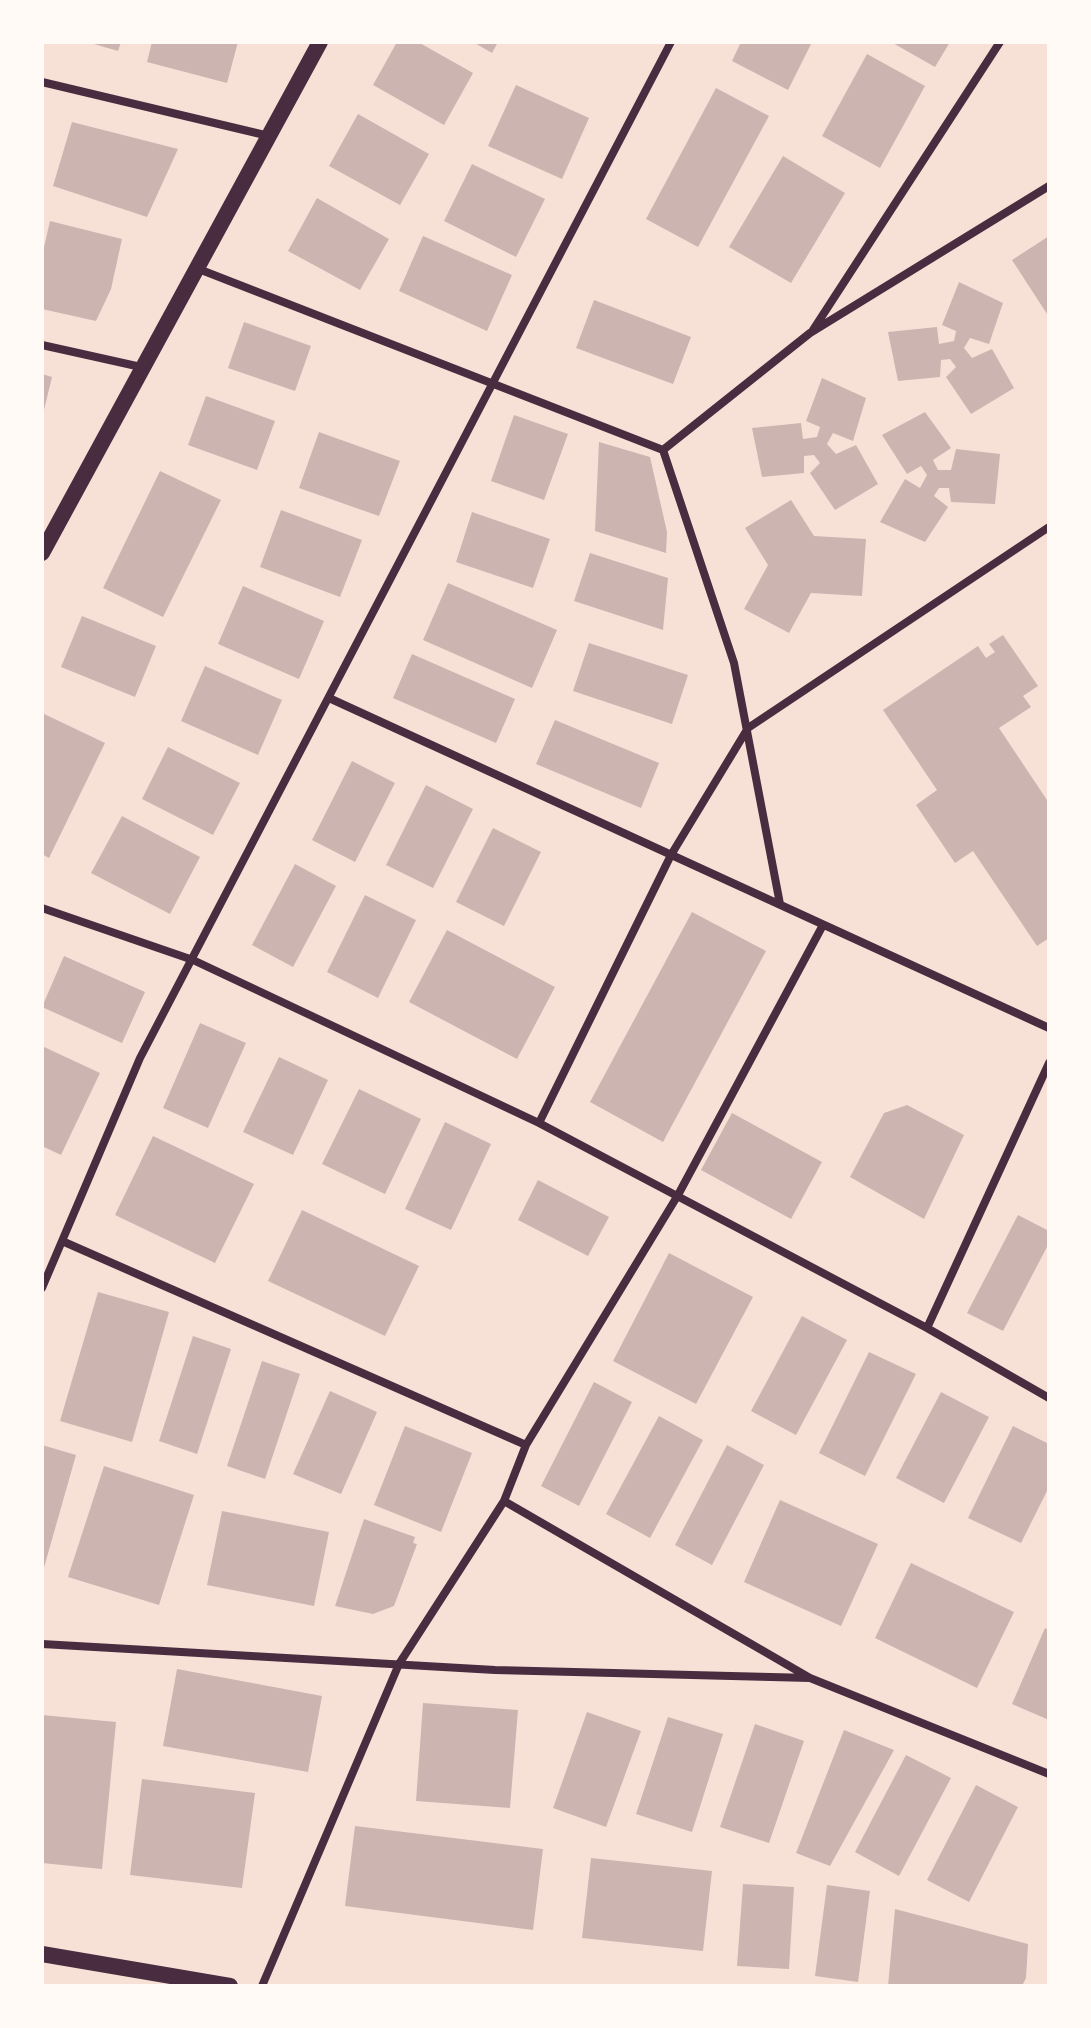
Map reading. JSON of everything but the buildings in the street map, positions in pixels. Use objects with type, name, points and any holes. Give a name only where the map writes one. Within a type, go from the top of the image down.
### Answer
[{"type":"main road","points":[[42,553],[320,42]]},
{"type":"main road","points":[[42,1954],[230,1986]]},
{"type":"street","points":[[42,1288],[140,1058],[671,42]]},
{"type":"street","points":[[810,333],[1000,42]]},
{"type":"street","points":[[42,82],[269,136]]},
{"type":"street","points":[[663,450],[810,333],[1049,186]]},
{"type":"street","points":[[196,268],[663,450]]},
{"type":"street","points":[[42,345],[141,367]]},
{"type":"street","points":[[663,450],[734,663],[780,904]]},
{"type":"street","points":[[539,1123],[671,855],[748,728],[1049,527]]},
{"type":"street","points":[[329,698],[1049,1028]]},
{"type":"street","points":[[42,908],[193,960],[539,1123],[927,1328],[1049,1398]]},
{"type":"street","points":[[262,1986],[399,1664],[504,1501],[526,1445],[678,1195],[823,925]]},
{"type":"street","points":[[927,1328],[1049,1063]]},
{"type":"street","points":[[62,1241],[526,1445]]},
{"type":"street","points":[[504,1501],[810,1678],[1049,1774]]},
{"type":"street","points":[[42,1644],[399,1664],[810,1678]]}]
